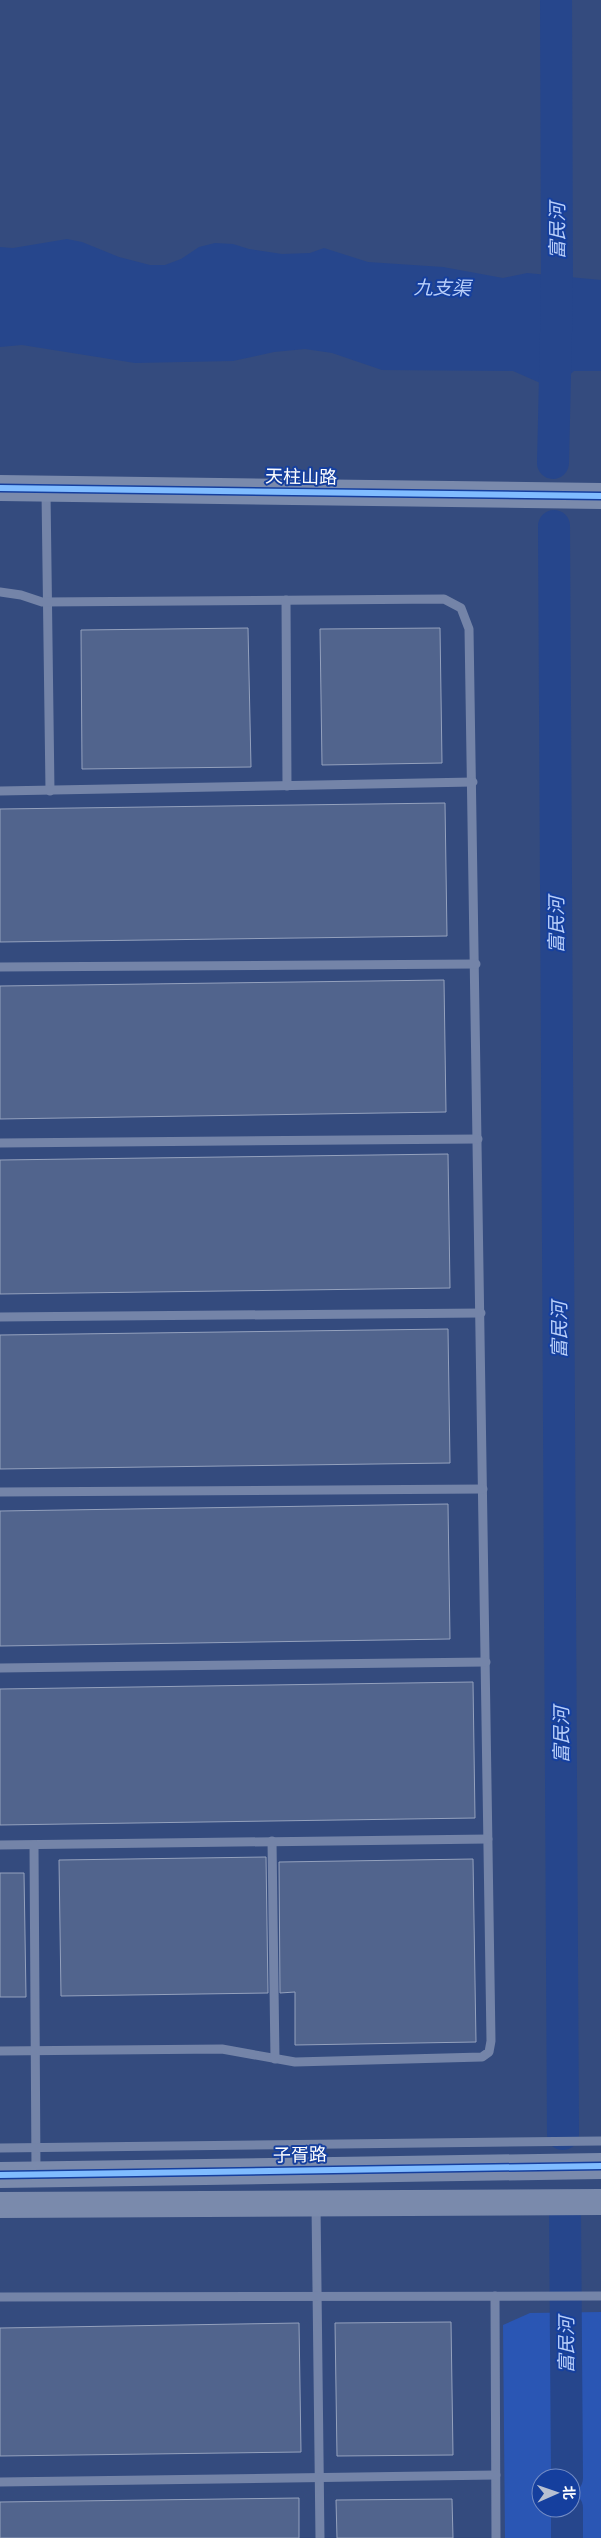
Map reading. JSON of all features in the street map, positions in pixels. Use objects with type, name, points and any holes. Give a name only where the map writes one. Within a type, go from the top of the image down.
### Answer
[{"type":"street","name":"天柱山路","points":[[0,488],[46,498],[601,513]]},
{"type":"street","name":"天柱山路","points":[[0,506],[46,498],[601,496]]},
{"type":"street","name":"子胥路","points":[[0,2175],[601,2166]]},
{"type":"street","points":[[0,2205],[601,2202]]},
{"type":"lane","points":[[46,498],[50,791]]},
{"type":"lane","points":[[0,592],[48,602],[444,600],[461,608],[469,629],[476,964],[491,2041],[489,2052],[482,2057],[296,2062],[222,2049],[0,2051]]},
{"type":"lane","points":[[286,600],[288,786]]},
{"type":"lane","points":[[0,791],[473,782]]},
{"type":"lane","points":[[0,967],[476,964]]},
{"type":"lane","points":[[0,1143],[478,1139]]},
{"type":"lane","points":[[0,1317],[480,1313]]},
{"type":"lane","points":[[0,1492],[483,1489]]},
{"type":"lane","points":[[0,1668],[486,1662]]},
{"type":"lane","points":[[0,1845],[488,1839]]},
{"type":"lane","points":[[272,1842],[275,2059]]},
{"type":"lane","points":[[34,1845],[36,2174]]},
{"type":"lane","points":[[0,2148],[601,2141]]},
{"type":"lane","points":[[316,2204],[320,2538]]},
{"type":"lane","points":[[495,2296],[496,2538]]},
{"type":"lane","points":[[0,2297],[601,2296]]},
{"type":"lane","points":[[0,2482],[496,2475]]},
{"type":"shaded area","points":[[601,2312],[601,2538],[505,2538],[503,2325],[530,2313]]},
{"type":"water","name":"九支渠","points":[[67,239],[82,242],[119,257],[150,265],[165,265],[181,259],[199,247],[215,243],[233,244],[249,249],[282,254],[310,253],[324,248],[368,262],[443,267],[503,278],[527,273],[601,280],[601,371],[574,371],[554,389],[513,371],[382,370],[332,353],[305,349],[274,352],[233,361],[135,363],[22,345],[0,347],[0,247],[13,248]]},
{"type":"building","points":[[248,628],[251,767],[82,769],[81,630]]},
{"type":"building","points":[[440,628],[442,763],[322,765],[320,629]]},
{"type":"building","points":[[445,803],[447,936],[0,942],[0,809]]},
{"type":"building","points":[[444,980],[446,1112],[0,1119],[0,986]]},
{"type":"building","points":[[448,1154],[450,1288],[0,1294],[0,1160]]},
{"type":"building","points":[[448,1329],[450,1463],[0,1469],[0,1335]]},
{"type":"building","points":[[448,1504],[450,1639],[0,1646],[0,1511]]},
{"type":"building","points":[[473,1682],[475,1818],[0,1825],[0,1689]]},
{"type":"building","points":[[266,1857],[268,1993],[61,1996],[59,1860]]},
{"type":"building","points":[[473,1859],[476,2042],[295,2045],[295,1992],[280,1993],[279,1862]]},
{"type":"building","points":[[0,1873],[24,1873],[26,1997],[0,1997]]},
{"type":"building","points":[[451,2322],[453,2455],[337,2456],[335,2323]]},
{"type":"building","points":[[299,2323],[301,2452],[0,2456],[0,2328]]},
{"type":"building","points":[[299,2498],[299,2538],[0,2538],[0,2502]]},
{"type":"building","points":[[452,2499],[453,2538],[337,2538],[336,2500]]},
{"type":"waterway","name":"富民河","points":[[553,463],[557,289],[556,0]]},
{"type":"waterway","name":"富民河","points":[[554,526],[563,2134]]},
{"type":"waterway","name":"富民河","points":[[565,2213],[567,2468]]},
{"type":"waterway","name":"富民河","points":[[567,2518],[567,2538]]},
{"type":"cycle path","points":[[0,488],[601,496]]},
{"type":"cycle path","points":[[0,2175],[601,2166]]}]
